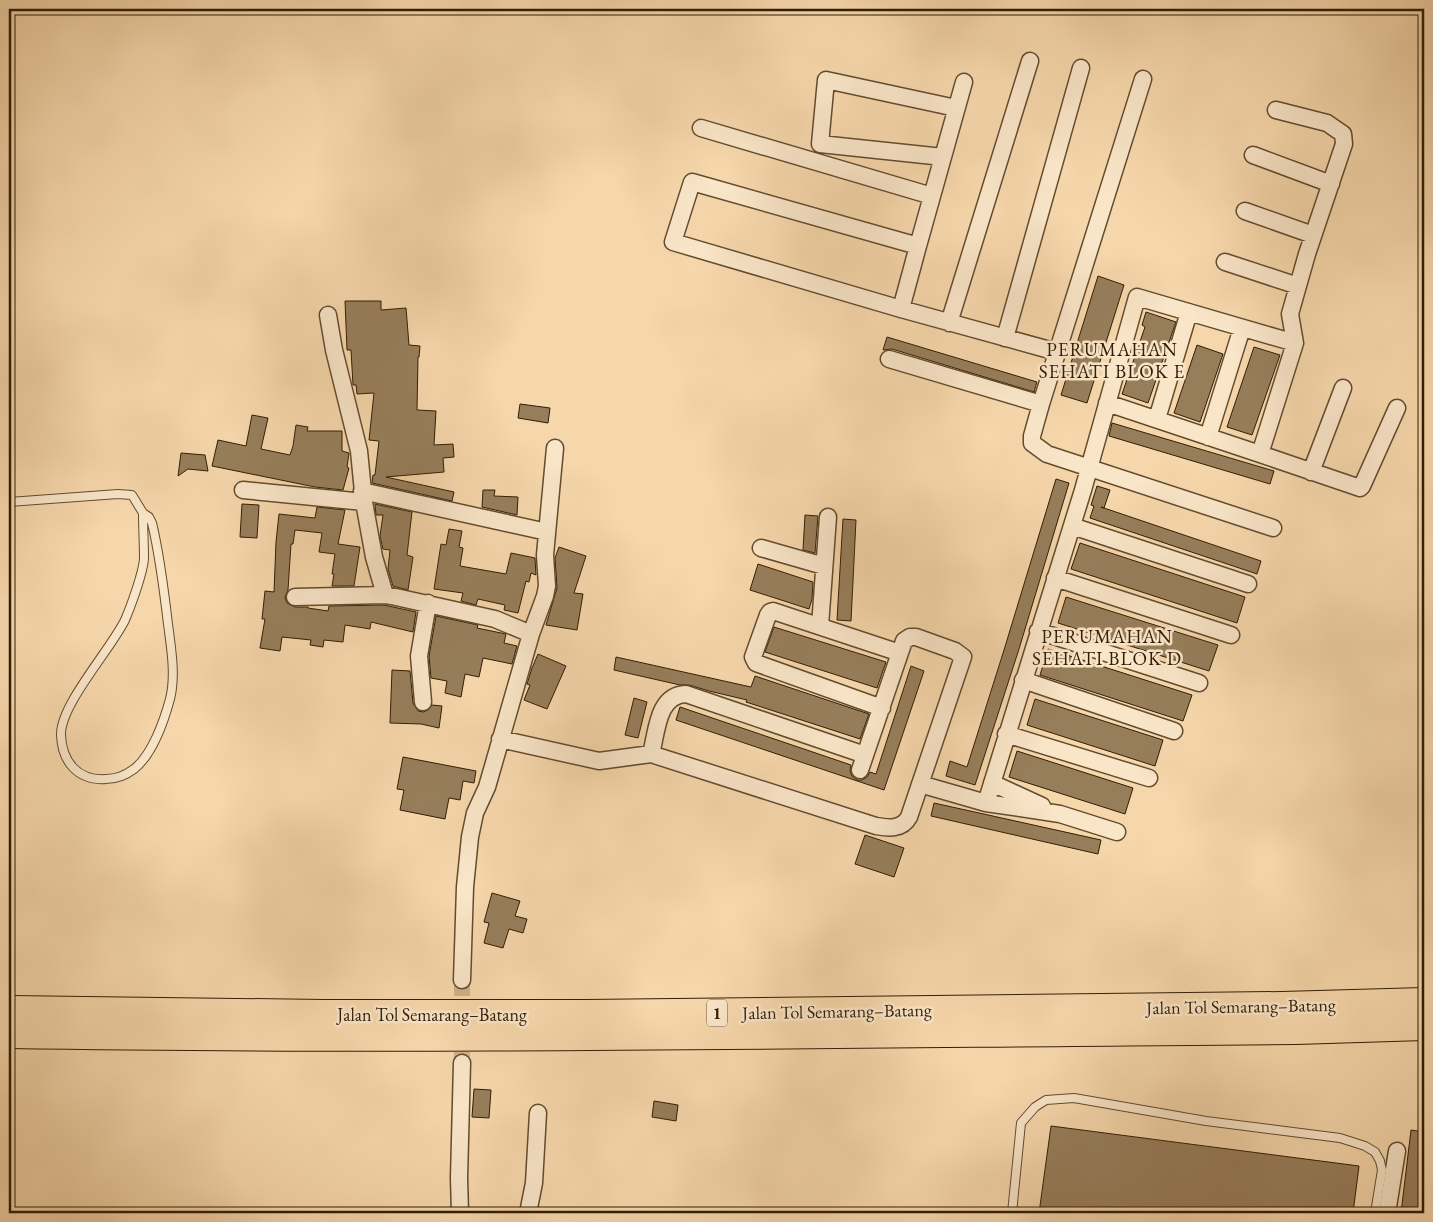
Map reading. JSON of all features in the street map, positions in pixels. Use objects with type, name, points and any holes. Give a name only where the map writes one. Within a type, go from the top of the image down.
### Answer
[{"type":"highway","name":"Jalan Tol Semarang–Batang","points":[[9,1010],[324,1014],[586,1014],[1282,1006],[1424,1002]]},
{"type":"highway","name":"Jalan Tol Semarang–Batang","points":[[9,1034],[491,1037],[1286,1030],[1424,1026]]},
{"type":"street","points":[[949,323],[1030,61]]},
{"type":"street","points":[[1005,338],[1081,68]]},
{"type":"street","points":[[1143,79],[1041,404],[1032,436],[1032,443],[1047,454],[1273,528]]},
{"type":"street","points":[[818,162],[826,80],[956,108]]},
{"type":"street","points":[[901,309],[964,82]]},
{"type":"street","points":[[1260,454],[1295,343],[1290,314],[1313,235],[1344,144],[1343,134],[1327,123],[1276,110]]},
{"type":"street","points":[[701,128],[932,196]]},
{"type":"street","points":[[820,144],[943,157]]},
{"type":"street","points":[[1253,156],[1330,184]]},
{"type":"street","points":[[918,246],[692,182],[673,242],[949,323],[1057,352]]},
{"type":"street","points":[[1245,211],[1313,235]]},
{"type":"street","points":[[1225,262],[1298,286]]},
{"type":"street","points":[[986,803],[1072,526],[1137,297],[1295,343]]},
{"type":"street","points":[[1157,419],[1190,312]]},
{"type":"street","points":[[328,315],[332,344],[358,451],[363,496],[374,556],[385,595]]},
{"type":"street","points":[[1208,437],[1242,328]]},
{"type":"street","points":[[888,359],[1041,404]]},
{"type":"street","points":[[1311,472],[1343,388]]},
{"type":"street","points":[[1107,403],[1356,488],[1361,487],[1397,408]]},
{"type":"street","points":[[462,980],[465,887],[470,837],[475,813],[487,787],[531,634],[546,591],[545,555],[555,448]]},
{"type":"street","points":[[243,490],[363,496],[547,532]]},
{"type":"street","points":[[820,626],[828,517]]},
{"type":"street","points":[[1072,526],[1248,584]]},
{"type":"street","points":[[761,548],[824,566]]},
{"type":"street","points":[[1055,578],[1231,635]]},
{"type":"street","points":[[295,597],[385,595],[495,619],[531,634]]},
{"type":"street","points":[[423,702],[419,656],[428,603]]},
{"type":"street","points":[[882,708],[754,661],[753,657],[770,612],[773,611],[900,653]]},
{"type":"street","points":[[1038,631],[1200,683]]},
{"type":"street","points":[[500,739],[599,761],[651,754],[883,827],[896,827],[906,821],[963,657],[955,651],[916,637],[910,637],[904,641],[863,763],[686,694],[671,697],[662,707],[651,754]]},
{"type":"street","points":[[1023,680],[1174,731]]},
{"type":"street","points":[[1006,734],[1149,778]]},
{"type":"street","points":[[992,783],[1060,814],[1117,832]]},
{"type":"street","points":[[920,784],[986,803],[1060,814]]},
{"type":"street","points":[[460,1213],[458,1178],[462,1063]]},
{"type":"street","points":[[528,1213],[534,1183],[538,1113]]},
{"type":"street","points":[[1387,1213],[1397,1151]]},
{"type":"lane","points":[[9,502],[118,494],[132,495],[143,513],[152,523],[163,581],[173,672],[170,698],[160,728],[146,754],[133,770],[115,778],[98,780],[81,775],[71,766],[65,754],[61,736],[61,725],[79,691],[125,620],[144,560],[143,513]]},
{"type":"lane","points":[[1012,1213],[1020,1123],[1035,1107],[1046,1100],[1074,1098],[1206,1120],[1340,1138],[1365,1146],[1374,1152],[1380,1161],[1382,1170],[1375,1213]]},
{"type":"building","points":[[1098,276],[1124,285],[1087,403],[1061,395]]},
{"type":"building","points":[[345,301],[381,301],[381,310],[406,308],[409,345],[420,346],[417,410],[436,411],[434,445],[453,444],[454,457],[443,458],[444,472],[386,477],[454,492],[452,501],[372,483],[373,475],[375,475],[379,441],[369,440],[374,393],[357,394],[356,385],[353,385],[351,350],[347,350]]},
{"type":"building","points":[[1146,312],[1176,322],[1148,403],[1122,394],[1145,327],[1142,325]]},
{"type":"building","points":[[887,337],[1037,382],[1034,392],[892,349],[883,350]]},
{"type":"building","points":[[1197,345],[1223,354],[1200,422],[1174,413]]},
{"type":"building","points":[[1254,347],[1280,355],[1252,435],[1227,427]]},
{"type":"building","points":[[520,404],[550,408],[548,423],[518,418]]},
{"type":"building","points":[[252,415],[268,418],[261,449],[290,455],[296,425],[308,427],[307,431],[342,431],[342,451],[349,453],[347,467],[349,468],[343,490],[315,487],[212,466],[218,440],[246,446]]},
{"type":"building","points":[[1112,423],[1274,471],[1270,484],[1109,436]]},
{"type":"building","points":[[181,453],[205,455],[208,471],[188,469],[178,476]]},
{"type":"building","points":[[1056,479],[1069,483],[1019,649],[975,785],[946,776],[950,761],[967,767]]},
{"type":"building","points":[[1097,486],[1110,490],[1104,508],[1101,507],[1261,561],[1257,574],[1090,518],[1094,506],[1091,505]]},
{"type":"building","points":[[483,490],[495,490],[494,496],[518,497],[517,515],[482,507]]},
{"type":"building","points":[[242,504],[259,505],[257,538],[240,537]]},
{"type":"building","points":[[375,504],[412,512],[407,555],[413,557],[408,590],[393,586],[388,569],[390,550],[383,549],[380,536],[383,515],[376,515]]},
{"type":"building","points":[[317,507],[345,510],[338,544],[360,547],[354,586],[332,586],[335,554],[319,552],[322,533],[295,530],[293,544],[291,544],[288,590],[285,597],[287,603],[295,607],[308,607],[328,611],[329,606],[384,605],[416,612],[413,632],[371,622],[370,629],[345,625],[343,642],[324,640],[323,647],[310,645],[311,640],[282,637],[280,651],[260,648],[265,619],[262,619],[265,591],[274,592],[279,514],[315,518]]},
{"type":"building","points":[[805,515],[818,516],[815,553],[803,550]]},
{"type":"building","points":[[843,519],[856,520],[851,621],[837,620]]},
{"type":"building","points":[[449,529],[462,531],[459,547],[463,548],[460,566],[506,574],[511,553],[535,558],[536,575],[531,573],[529,582],[526,581],[518,613],[504,610],[505,605],[478,599],[476,605],[461,601],[463,593],[434,589],[441,544],[446,545]]},
{"type":"building","points":[[1080,543],[1245,597],[1237,623],[1071,569]]},
{"type":"building","points":[[559,547],[586,556],[574,593],[583,594],[577,630],[546,625],[557,588],[555,558]]},
{"type":"building","points":[[758,564],[813,582],[812,599],[809,609],[750,590]]},
{"type":"building","points":[[1066,597],[1218,645],[1209,671],[1058,623]]},
{"type":"building","points":[[436,616],[478,625],[477,628],[506,634],[504,643],[517,646],[512,664],[483,658],[479,677],[465,674],[461,697],[445,693],[447,681],[431,678],[429,656]]},
{"type":"building","points":[[774,627],[886,662],[877,688],[765,652]]},
{"type":"building","points":[[1048,649],[1192,695],[1183,721],[1040,675]]},
{"type":"building","points":[[538,654],[566,666],[547,709],[524,700],[530,685],[527,684]]},
{"type":"building","points":[[616,657],[751,687],[755,676],[869,714],[860,739],[746,702],[747,700],[689,685],[680,685],[614,670]]},
{"type":"building","points":[[911,666],[924,671],[884,790],[676,720],[680,707],[851,765],[850,771],[852,776],[857,780],[862,780],[870,772],[876,774]]},
{"type":"building","points":[[392,670],[410,671],[413,703],[418,711],[428,710],[432,705],[442,706],[439,728],[421,724],[390,723]]},
{"type":"building","points":[[634,698],[647,702],[638,738],[625,735]]},
{"type":"building","points":[[1035,699],[1163,740],[1155,766],[1027,725]]},
{"type":"building","points":[[1017,751],[1133,788],[1125,814],[1009,777]]},
{"type":"building","points":[[403,757],[476,771],[474,783],[463,781],[460,800],[449,798],[445,819],[400,810],[404,790],[397,789]]},
{"type":"building","points":[[934,803],[1101,840],[1098,854],[931,816]]},
{"type":"building","points":[[865,835],[904,848],[894,877],[855,864]]},
{"type":"building","points":[[492,893],[520,901],[515,916],[527,919],[523,933],[509,929],[503,948],[484,943],[489,923],[484,922]]},
{"type":"building","points":[[474,1089],[491,1090],[489,1118],[472,1117]]},
{"type":"building","points":[[654,1101],[678,1105],[676,1121],[652,1117]]},
{"type":"building","points":[[1051,1126],[1359,1166],[1353,1213],[1039,1213]]},
{"type":"building","points":[[1411,1130],[1424,1132],[1424,1213],[1401,1213]]},
{"type":"tunnel","points":[[462,980],[462,1063]]},
{"type":"district","name":"PERUMAHAN SEHATI BLOK E","points":[[1112,360]]},
{"type":"district","name":"PERUMAHAN SEHATI BLOK D","points":[[1107,647]]}]
